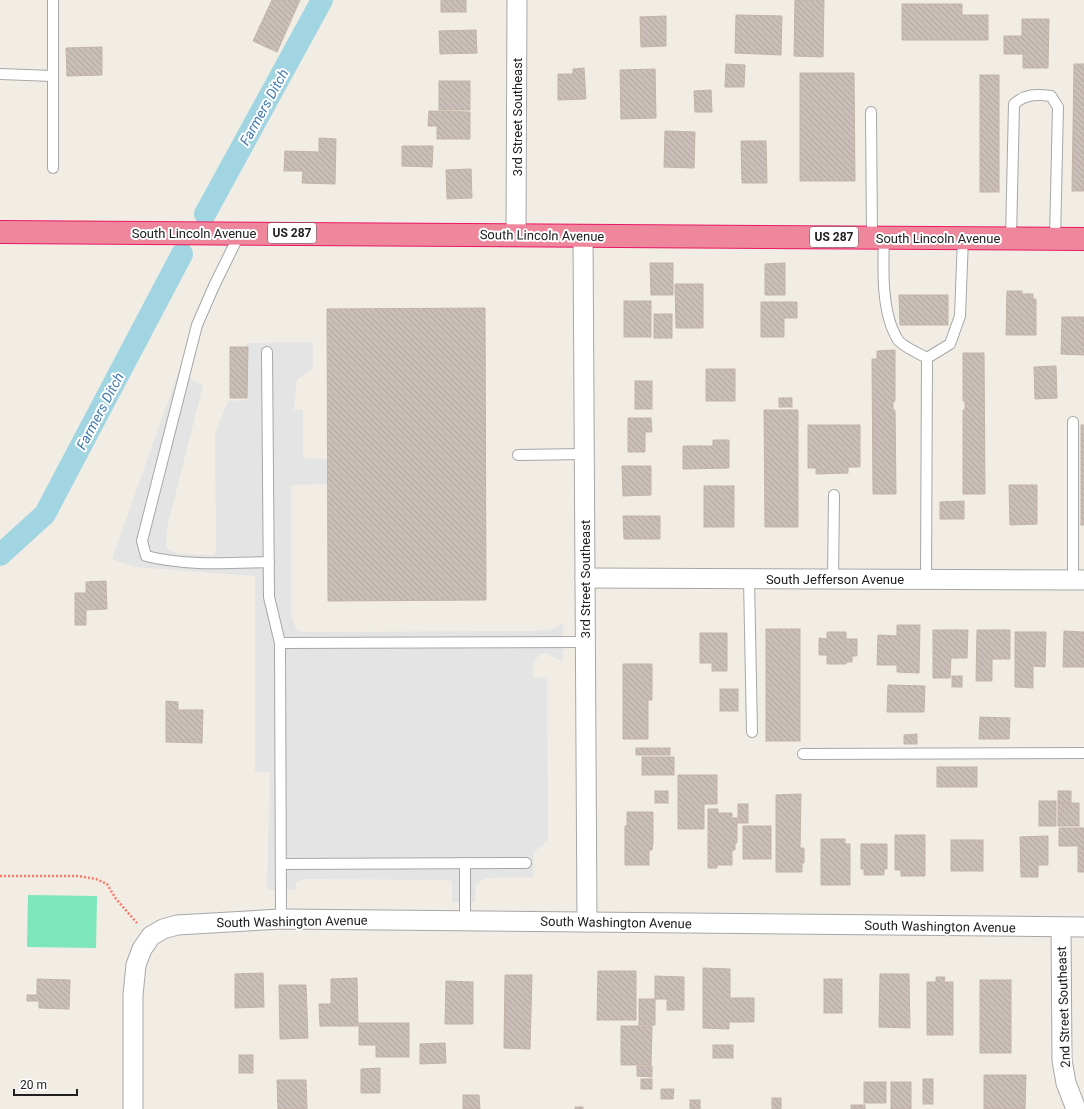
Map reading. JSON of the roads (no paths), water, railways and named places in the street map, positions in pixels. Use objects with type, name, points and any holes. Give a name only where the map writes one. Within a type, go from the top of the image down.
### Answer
[{"type":"highway","name":"South Lincoln Avenue","points":[[0,232],[516,234],[1084,239]]},
{"type":"street","name":"3rd Street Southeast","points":[[516,234],[517,0]]},
{"type":"street","name":"3rd Street Southeast","points":[[583,235],[587,922]]},
{"type":"street","name":"South Jefferson Avenue","points":[[585,578],[1079,580]]},
{"type":"street","name":"South Washington Avenue","points":[[133,1109],[133,984],[139,956],[151,936],[163,929],[178,925],[281,919],[1084,927]]},
{"type":"street","name":"2nd Street Southeast","points":[[1061,927],[1062,1060],[1066,1082],[1076,1109]]},
{"type":"lane","points":[[53,0],[53,168]]},
{"type":"lane","points":[[0,74],[53,76]]},
{"type":"lane","points":[[1011,238],[1014,104],[1021,97],[1040,94],[1051,96],[1058,107],[1055,239]]},
{"type":"lane","points":[[871,112],[878,237],[883,286],[893,327],[899,341],[927,358]]},
{"type":"lane","points":[[240,233],[197,325],[142,541],[146,556],[168,562],[213,564],[268,562]]},
{"type":"lane","points":[[927,358],[950,344],[960,316],[963,238]]},
{"type":"lane","points":[[267,352],[269,598],[280,643],[281,919]]},
{"type":"lane","points":[[926,580],[927,358]]},
{"type":"lane","points":[[1073,422],[1079,580]]},
{"type":"lane","points":[[518,455],[584,454]]},
{"type":"lane","points":[[833,580],[834,495]]},
{"type":"lane","points":[[749,579],[752,732]]},
{"type":"lane","points":[[280,643],[586,642]]},
{"type":"lane","points":[[803,754],[1084,753]]},
{"type":"lane","points":[[465,863],[465,920]]},
{"type":"lane","points":[[281,864],[526,863]]},
{"type":"waterway","name":"Farmers Ditch","points":[[205,214],[322,0]]},
{"type":"waterway","name":"Farmers Ditch","points":[[0,555],[45,514],[182,254]]}]
